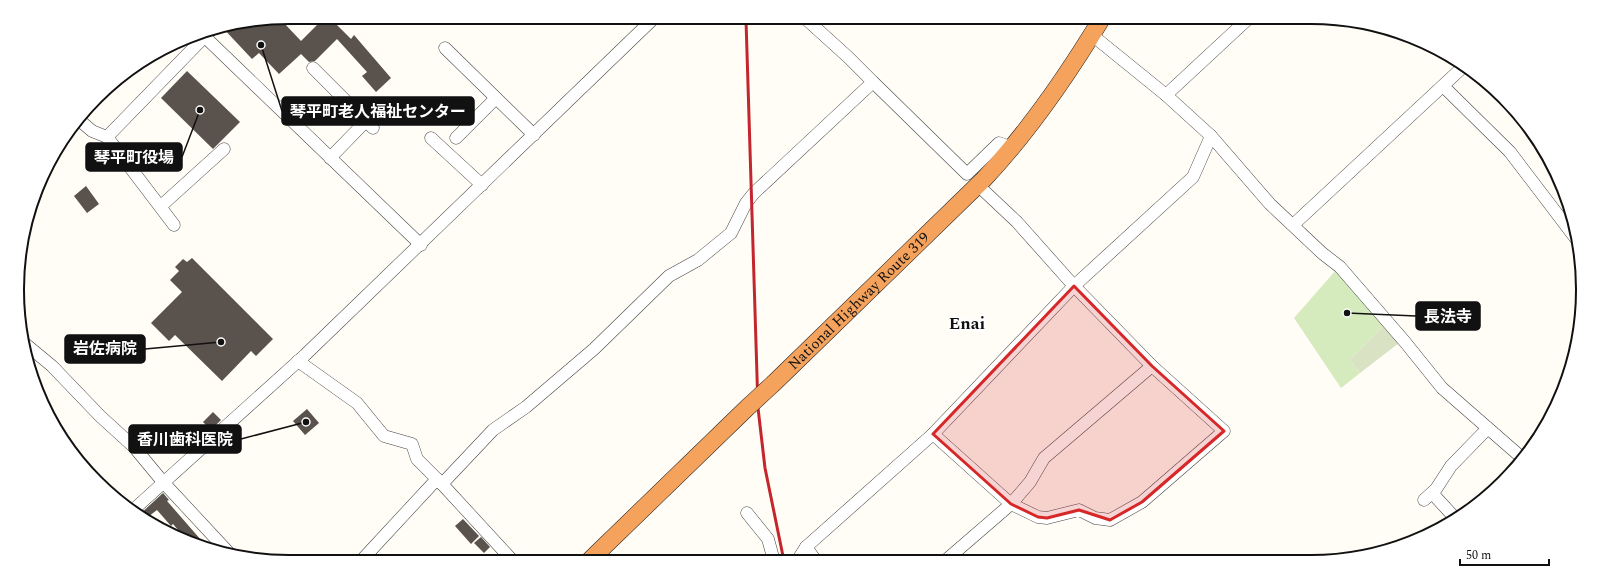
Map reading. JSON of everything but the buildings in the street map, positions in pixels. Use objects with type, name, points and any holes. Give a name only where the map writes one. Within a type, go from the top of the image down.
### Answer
[{"type":"highway","name":"National Highway Route 319","points":[[595,555],[984,179],[1013,148],[1044,107],[1098,24]]},
{"type":"street","points":[[137,506],[298,361],[421,245],[648,24]]},
{"type":"street","points":[[812,24],[848,57],[967,174],[999,143],[1013,148]]},
{"type":"street","points":[[1166,95],[1242,24]]},
{"type":"street","points":[[1092,35],[1166,95],[1211,136],[1270,204],[1322,254],[1340,267],[1405,342],[1442,388],[1487,429],[1518,455]]},
{"type":"street","points":[[203,38],[421,245]]},
{"type":"street","points":[[107,136],[196,41]]},
{"type":"street","points":[[445,48],[534,135]]},
{"type":"street","points":[[313,68],[370,125],[330,158]]},
{"type":"street","points":[[1293,225],[1460,70]]},
{"type":"street","points":[[367,555],[494,430],[526,406],[594,349],[669,276],[698,260],[731,233],[746,203],[754,193],[873,82]]},
{"type":"street","points":[[1443,86],[1510,152],[1569,228]]},
{"type":"street","points":[[456,138],[496,98]]},
{"type":"street","points":[[83,123],[92,131],[107,136],[174,225]]},
{"type":"street","points":[[801,555],[806,547],[933,434],[1074,286],[1193,177],[1211,136]]},
{"type":"street","points":[[431,138],[482,185]]},
{"type":"street","points":[[160,206],[224,149]]},
{"type":"street","points":[[933,434],[1011,504],[1038,517],[1047,518],[1079,510],[1094,518],[1110,520],[1142,502],[1224,431],[1152,366],[1074,286],[1017,222],[983,190]]},
{"type":"street","points":[[31,348],[52,366],[100,416],[134,447],[163,482],[223,546]]},
{"type":"street","points":[[298,361],[357,403],[384,436],[412,444],[417,459],[507,555]]},
{"type":"street","points":[[951,555],[1011,504],[1030,482],[1044,458],[1152,366]]},
{"type":"street","points":[[1450,514],[1428,497],[1452,457],[1487,429]]},
{"type":"street","points":[[747,513],[768,539],[771,555]]},
{"type":"street","points":[[806,547],[812,555]]},
{"type":"highlighted area","points":[[1074,286],[1152,366],[1224,431],[1142,502],[1110,520],[1079,510],[1047,518],[1038,517],[1011,504],[933,434]]},
{"type":"green space","points":[[1336,270],[1384,325],[1350,359],[1360,373],[1341,388],[1294,318]]},
{"type":"green space","points":[[1384,325],[1399,343],[1360,373],[1350,359]]},
{"type":"railway","points":[[746,24],[758,408],[765,468],[783,555]]},
{"type":"place","name":"琴平町老人福祉センター","points":[[261,45]]},
{"type":"place","name":"琴平町役場","points":[[200,110]]},
{"type":"place","name":"長法寺","points":[[1347,313]]},
{"type":"place","name":"岩佐病院","points":[[221,342]]},
{"type":"place","name":"香川歯科医院","points":[[306,422]]},
{"type":"district","name":"Enai","points":[[967,323]]}]
